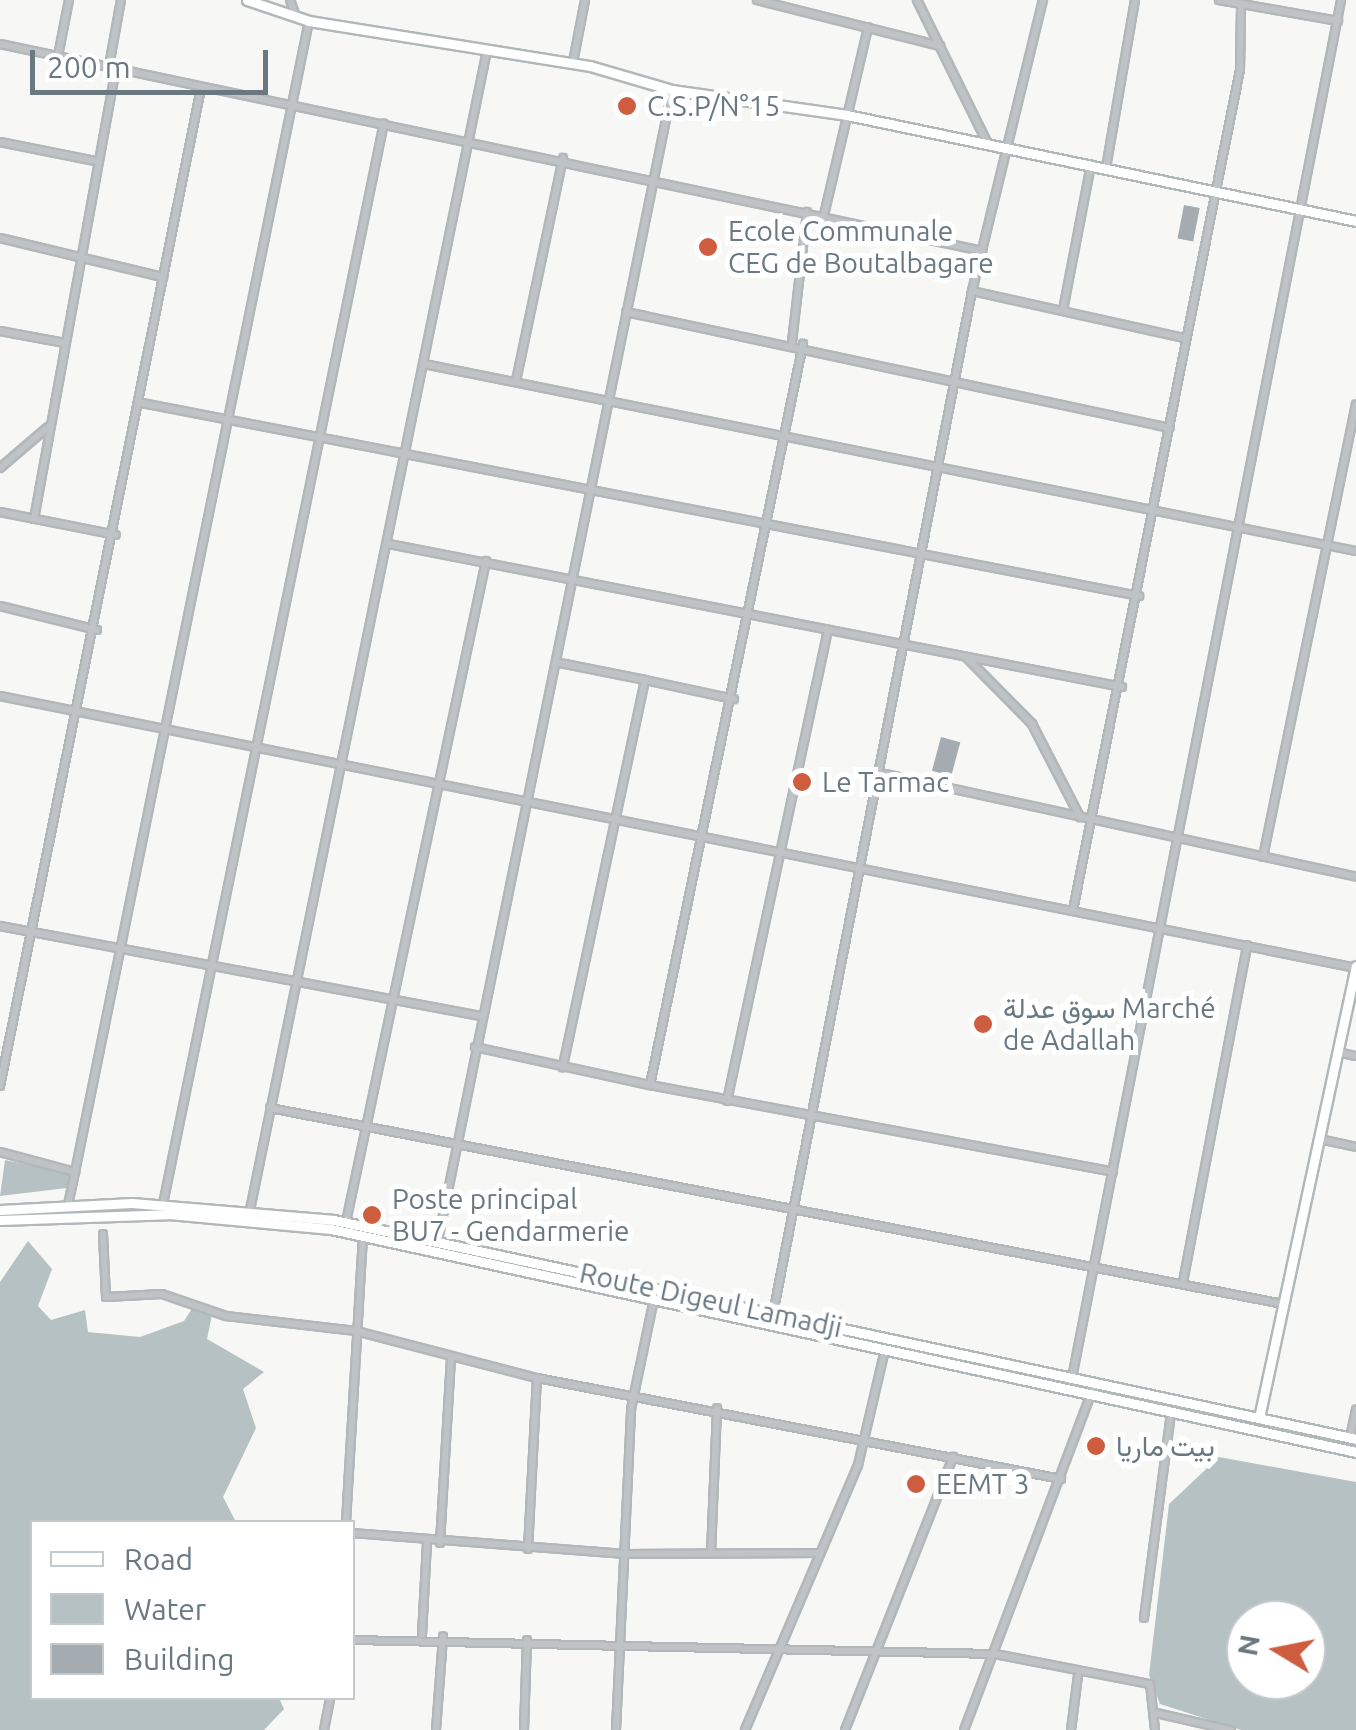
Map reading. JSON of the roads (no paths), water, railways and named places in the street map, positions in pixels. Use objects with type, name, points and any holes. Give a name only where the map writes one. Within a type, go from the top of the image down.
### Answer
[{"type":"main road","points":[[247,0],[292,5],[309,21],[573,62],[672,90],[847,115],[1007,154],[1106,168],[1214,194],[1356,221]]},
{"type":"main road","points":[[1260,1418],[1356,967]]},
{"type":"main road","name":"Route Digeul Lamadji","points":[[0,1210],[68,1204],[163,1204],[346,1222],[436,1246],[1353,1439]]},
{"type":"main road","points":[[0,1220],[168,1214],[436,1246],[1091,1396],[1356,1452]]},
{"type":"street","points":[[58,56],[69,0]]},
{"type":"street","points":[[34,519],[66,344],[76,254],[113,67],[121,0]]},
{"type":"street","points":[[573,62],[585,0]]},
{"type":"street","points":[[757,0],[940,46]]},
{"type":"street","points":[[917,0],[990,149]]},
{"type":"street","points":[[773,1314],[862,866],[885,774],[972,291],[1043,0]]},
{"type":"street","points":[[1106,168],[1134,0]]},
{"type":"street","points":[[1219,0],[1338,22]]},
{"type":"street","points":[[1072,1378],[1097,1265],[1173,838],[1302,212],[1341,0]]},
{"type":"street","points":[[1073,910],[1122,687],[1140,596],[1150,512],[1240,70],[1237,3]]},
{"type":"street","points":[[68,1204],[309,21]]},
{"type":"street","points":[[824,215],[868,28]]},
{"type":"street","points":[[0,44],[113,67],[200,92],[563,158],[982,251]]},
{"type":"street","points":[[250,1210],[345,761],[487,47]]},
{"type":"street","points":[[436,1246],[474,1048],[532,800],[596,488],[605,399],[656,178],[672,90]]},
{"type":"street","points":[[0,1086],[116,534],[200,92]]},
{"type":"street","points":[[163,1204],[384,123]]},
{"type":"street","points":[[0,142],[94,162]]},
{"type":"street","points":[[516,381],[563,158]]},
{"type":"street","points":[[1064,310],[1091,166]]},
{"type":"street","points":[[792,342],[807,212]]},
{"type":"street","points":[[0,238],[163,276]]},
{"type":"street","points":[[972,291],[1184,338]]},
{"type":"street","points":[[626,312],[804,344],[1170,428]]},
{"type":"street","points":[[0,331],[66,344]]},
{"type":"street","points":[[650,1086],[770,524],[780,434],[804,344]]},
{"type":"street","points":[[424,364],[780,434],[1236,532],[1356,551]]},
{"type":"street","points":[[142,404],[322,434],[1140,596]]},
{"type":"street","points":[[1263,857],[1356,404]]},
{"type":"street","points":[[0,468],[50,426]]},
{"type":"street","points":[[0,512],[116,534]]},
{"type":"street","points":[[388,544],[578,576],[1122,687]]},
{"type":"street","points":[[346,1222],[486,561]]},
{"type":"street","points":[[0,606],[96,630]]},
{"type":"street","points":[[727,1101],[828,630]]},
{"type":"street","points":[[964,655],[1032,724],[1080,818]]},
{"type":"street","points":[[560,663],[734,699]]},
{"type":"street","points":[[563,1067],[645,680]]},
{"type":"street","points":[[0,696],[77,716],[163,732],[258,743],[1356,967]]},
{"type":"street","points":[[885,774],[1356,877]]},
{"type":"street","points":[[0,926],[120,952],[212,964],[482,1016]]},
{"type":"street","points":[[1183,1282],[1246,945]]},
{"type":"street","points":[[474,1048],[727,1101],[1112,1172]]},
{"type":"street","points":[[1337,1052],[1356,1056]]},
{"type":"street","points":[[270,1108],[1283,1304]]},
{"type":"street","points":[[1317,1139],[1356,1147]]},
{"type":"street","points":[[0,1152],[75,1172]]},
{"type":"street","points":[[103,1234],[106,1296],[162,1294],[226,1316],[356,1331],[451,1360],[866,1436],[1061,1479]]},
{"type":"street","points":[[346,1520],[363,1236]]},
{"type":"street","points":[[616,1730],[632,1393],[655,1297]]},
{"type":"street","points":[[745,1730],[866,1436],[886,1350]]},
{"type":"street","points":[[440,1543],[451,1360]]},
{"type":"street","points":[[528,1548],[537,1378]]},
{"type":"street","points":[[964,1730],[1094,1383]]},
{"type":"street","points":[[711,1554],[717,1408]]},
{"type":"street","points":[[1353,1439],[1356,1410]]},
{"type":"street","points":[[1144,1618],[1171,1412]]},
{"type":"street","points":[[844,1730],[880,1651],[953,1457]]},
{"type":"street","points":[[355,1532],[427,1542],[624,1554],[820,1553]]},
{"type":"street","points":[[422,1635],[427,1542]]},
{"type":"street","points":[[355,1640],[422,1635],[995,1654],[1078,1674],[1150,1684],[1155,1730]]},
{"type":"street","points":[[436,1730],[443,1636]]},
{"type":"street","points":[[524,1730],[527,1640]]},
{"type":"street","points":[[1071,1730],[1078,1674]]},
{"type":"street","points":[[324,1730],[330,1700]]},
{"type":"street","points":[[1156,1714],[1231,1730]]},
{"type":"water","points":[[5,1160],[70,1173],[71,1180],[67,1188],[0,1196]]},
{"type":"water","points":[[28,1241],[52,1269],[38,1306],[51,1320],[85,1310],[88,1332],[140,1337],[184,1321],[193,1307],[212,1315],[207,1339],[264,1372],[243,1389],[256,1428],[223,1497],[235,1520],[30,1520],[30,1700],[280,1700],[284,1709],[264,1730],[0,1730],[0,1282]]},
{"type":"water","points":[[1219,1457],[1356,1482],[1356,1730],[1241,1730],[1160,1704],[1149,1675],[1169,1504]]},
{"type":"place","name":"C.S.P/N°15","points":[[627,106]]},
{"type":"place","name":"Ecole Communale CEG de Boutalbagare","points":[[708,247]]},
{"type":"place","name":"Le Tarmac","points":[[802,782]]},
{"type":"place","name":"سوق عدلة Marché de Adallah","points":[[983,1024]]},
{"type":"place","name":"Poste principal BU7 - Gendarmerie","points":[[372,1215]]},
{"type":"place","name":"بيت ماريا","points":[[1096,1446]]},
{"type":"place","name":"EEMT 3","points":[[916,1484]]}]
